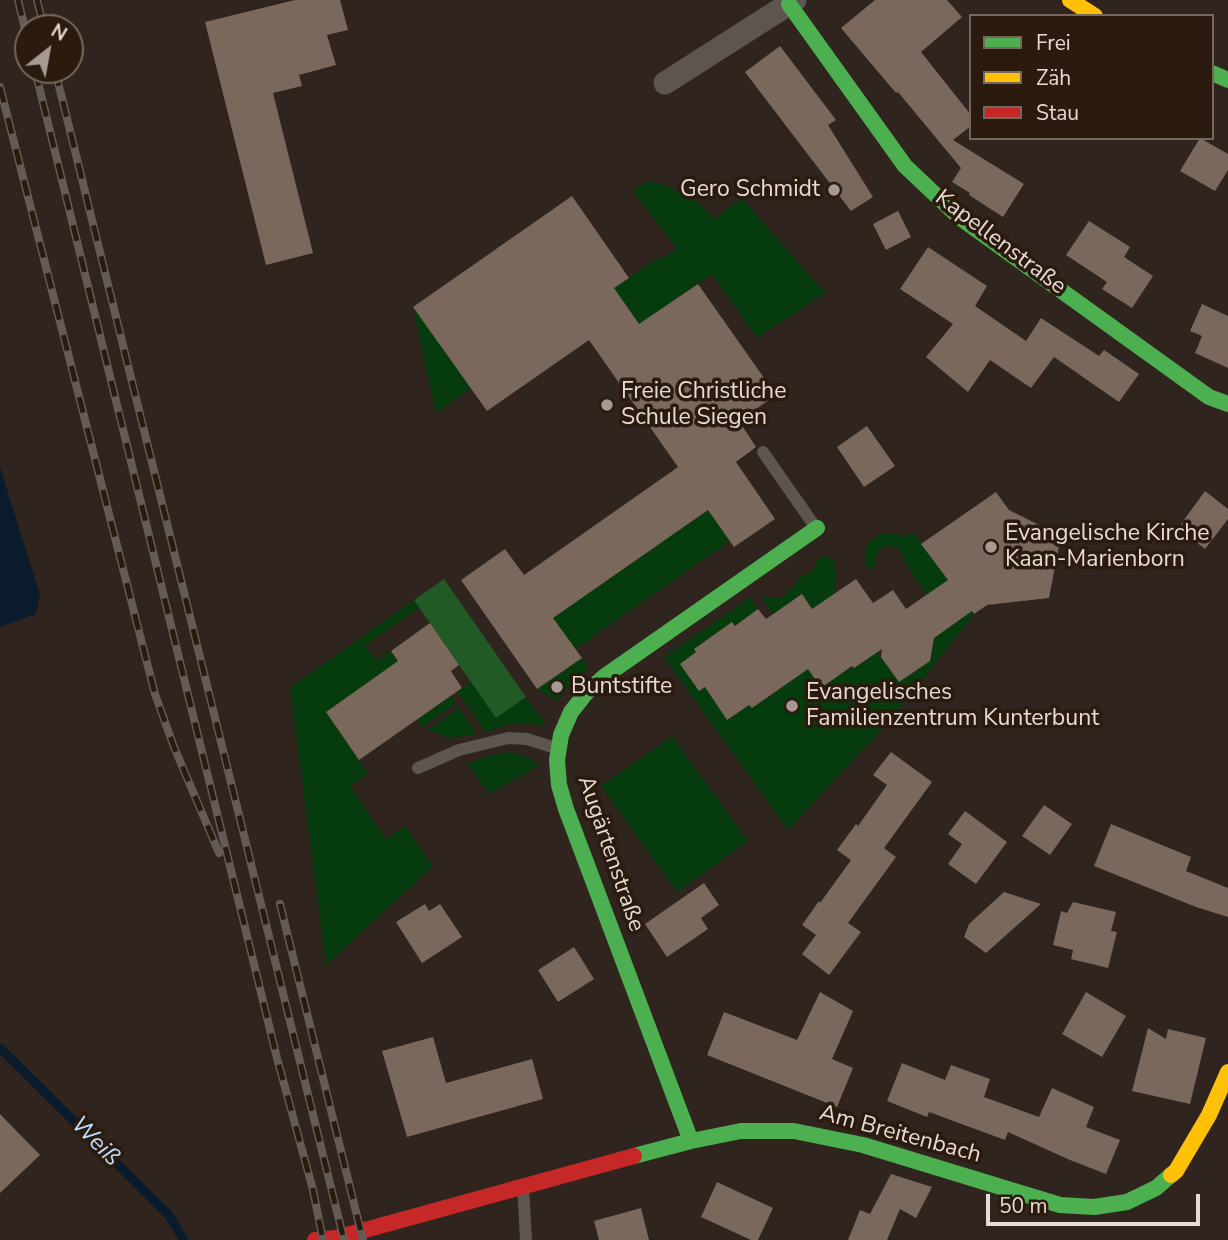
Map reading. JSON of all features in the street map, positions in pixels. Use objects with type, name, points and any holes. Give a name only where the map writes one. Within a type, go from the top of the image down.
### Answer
[{"type":"street","points":[[1070,0],[1092,14]]},
{"type":"street","name":"Kapellenstraße","points":[[665,83],[792,2],[905,166],[959,217],[1209,397],[1228,404]]},
{"type":"street","name":"Augärtenstraße","points":[[691,1141],[566,809],[559,785],[557,760],[561,735],[571,712],[586,692],[605,676],[817,528]]},
{"type":"street","name":"Am Breitenbach","points":[[315,1240],[336,1238],[691,1141],[741,1131],[794,1131],[863,1145],[1059,1205],[1094,1207],[1127,1202],[1156,1188],[1177,1171],[1209,1115],[1228,1072]]},
{"type":"lane","points":[[763,452],[817,528]]},
{"type":"lane","points":[[418,768],[459,750],[508,738],[527,740],[559,750]]},
{"type":"lane","points":[[523,1187],[526,1240]]},
{"type":"green space","points":[[647,181],[662,184],[689,196],[714,219],[742,198],[825,293],[757,338],[712,274],[649,317],[697,406],[614,288],[676,248],[633,191]]},
{"type":"green space","points":[[413,307],[471,388],[436,413]]},
{"type":"green space","points":[[708,510],[730,541],[575,649],[553,618]]},
{"type":"green space","name":"Evangelisches Familienzentrum Kunterbunt","points":[[913,532],[974,614],[894,716],[788,830],[664,657],[751,597],[758,609],[735,626],[732,622],[694,649],[699,691],[705,687],[727,719],[749,705],[752,708],[779,690],[804,663],[821,687],[877,652],[892,673],[903,666],[910,675],[930,661],[934,638],[949,627],[905,563],[900,550],[893,546],[879,550],[875,565],[868,570],[865,551],[869,542],[877,536],[896,533],[904,537]]},
{"type":"green space","points":[[824,556],[836,561],[833,566],[836,570],[834,594],[812,609],[802,594],[773,614],[761,597],[784,596],[798,578],[810,572],[817,560]]},
{"type":"green space","points":[[444,579],[526,697],[496,718],[414,600]]},
{"type":"green space","points":[[414,600],[419,608],[365,645],[377,660],[391,651],[401,665],[383,672],[326,712],[368,773],[350,786],[386,839],[405,826],[433,866],[326,965],[290,688]]},
{"type":"green space","points":[[582,658],[588,669],[576,678],[558,701],[537,689]]},
{"type":"green space","points":[[471,682],[496,718],[526,697],[546,725],[513,723],[485,732],[457,691]]},
{"type":"green space","points":[[451,696],[456,704],[422,727],[412,713],[431,710]]},
{"type":"green space","points":[[459,708],[477,734],[447,737],[428,730]]},
{"type":"green space","points":[[672,736],[748,841],[677,892],[601,786]]},
{"type":"green space","points":[[508,752],[530,758],[540,765],[489,794],[468,764],[483,757]]},
{"type":"water","points":[[0,467],[40,595],[36,614],[0,627]]},
{"type":"building","points":[[295,0],[340,0],[348,30],[327,35],[336,65],[299,75],[302,86],[273,93],[313,253],[266,265],[205,22]]},
{"type":"building","points":[[875,0],[947,0],[962,17],[921,52],[969,112],[969,128],[953,140],[1024,184],[1003,217],[952,182],[961,168],[841,28]]},
{"type":"building","points":[[780,46],[836,120],[828,125],[873,197],[851,211],[745,72]]},
{"type":"building","points":[[1199,140],[1228,154],[1228,170],[1215,191],[1180,171]]},
{"type":"building","points":[[572,196],[629,278],[614,288],[639,324],[698,284],[776,395],[739,421],[756,447],[736,462],[775,519],[734,547],[708,510],[553,618],[582,658],[537,689],[461,580],[505,549],[524,575],[678,467],[589,340],[487,411],[413,307]]},
{"type":"building","points":[[898,211],[911,237],[886,250],[873,224]]},
{"type":"building","points":[[1089,221],[1130,247],[1124,257],[1153,276],[1132,308],[1102,289],[1107,282],[1066,255]]},
{"type":"building","points":[[928,247],[987,286],[975,306],[1026,341],[1041,318],[1099,356],[1104,350],[1139,374],[1119,402],[1054,357],[1031,388],[990,360],[968,392],[926,357],[953,324],[900,289]]},
{"type":"building","points":[[1202,304],[1228,316],[1228,368],[1195,353],[1202,336],[1190,331]]},
{"type":"building","points":[[867,426],[895,466],[864,487],[837,447]]},
{"type":"building","points":[[1205,491],[1228,509],[1228,519],[1205,549],[1178,528]]},
{"type":"building","points":[[996,492],[1009,510],[1061,536],[1049,598],[987,605],[974,614],[972,611],[934,638],[930,661],[899,682],[881,657],[882,649],[821,688],[808,669],[752,708],[749,705],[727,720],[705,687],[699,691],[680,664],[696,652],[694,649],[732,622],[735,626],[758,609],[766,619],[802,594],[812,609],[856,579],[873,603],[893,590],[906,609],[948,580],[921,544]]},
{"type":"building","points":[[430,623],[459,665],[451,671],[462,688],[359,760],[326,712],[398,661],[391,651]]},
{"type":"building","points":[[891,752],[932,782],[884,848],[896,857],[848,923],[861,932],[829,975],[802,954],[816,935],[802,925],[851,860],[837,850],[887,785],[873,775]]},
{"type":"building","points":[[1044,805],[1072,824],[1050,855],[1022,836]]},
{"type":"building","points":[[965,811],[1007,842],[976,884],[948,864],[962,844],[948,834]]},
{"type":"building","points":[[1111,824],[1191,857],[1186,871],[1228,888],[1228,917],[1094,866]]},
{"type":"building","points":[[704,883],[719,905],[701,918],[708,929],[667,957],[645,924]]},
{"type":"building","points":[[1004,892],[1041,904],[986,953],[964,937],[969,924]]},
{"type":"building","points":[[1073,902],[1116,912],[1111,931],[1117,932],[1108,968],[1071,959],[1073,950],[1053,945],[1061,911],[1067,913]]},
{"type":"building","points":[[425,904],[429,911],[440,904],[462,937],[422,963],[396,922]]},
{"type":"building","points":[[574,947],[594,979],[558,1002],[538,970]]},
{"type":"building","points":[[820,992],[853,1011],[832,1059],[853,1068],[837,1107],[707,1055],[724,1012],[797,1040]]},
{"type":"building","points":[[1086,992],[1126,1016],[1102,1057],[1062,1034]]},
{"type":"building","points":[[1148,1028],[1166,1039],[1168,1029],[1206,1038],[1190,1104],[1132,1091]]},
{"type":"building","points":[[433,1037],[446,1083],[532,1059],[543,1099],[407,1137],[382,1051]]},
{"type":"building","points":[[902,1063],[945,1080],[951,1065],[990,1079],[984,1097],[1039,1117],[1052,1088],[1094,1107],[1086,1127],[1120,1140],[1106,1174],[1008,1132],[1005,1140],[929,1112],[927,1117],[887,1101]]},
{"type":"building","points":[[0,1114],[40,1155],[0,1193]]},
{"type":"building","points":[[891,1174],[932,1187],[916,1218],[900,1209],[887,1240],[848,1240],[860,1210],[870,1214]]},
{"type":"building","points":[[717,1182],[773,1208],[758,1240],[751,1240],[701,1217]]},
{"type":"building","points":[[641,1208],[649,1240],[599,1240],[594,1221]]},
{"type":"waterway","name":"Weiß","points":[[0,1048],[168,1214],[184,1240]]},
{"type":"railway","points":[[18,0],[21,14]]},
{"type":"railway","points":[[37,0],[40,14]]},
{"type":"railway","points":[[38,84],[277,1058],[313,1190],[323,1240]]},
{"type":"railway","points":[[58,84],[344,1240]]},
{"type":"railway","points":[[0,87],[155,694],[174,747],[219,853]]},
{"type":"railway","points":[[280,904],[363,1240]]},
{"type":"traffic: fast","points":[[789,4],[905,166],[959,217],[1209,397],[1228,404]]},
{"type":"traffic: fast","points":[[1214,74],[1228,80]]},
{"type":"traffic: fast","points":[[691,1141],[566,809],[559,785],[557,760],[561,735],[571,712],[586,693],[605,676],[817,528]]},
{"type":"traffic: fast","points":[[634,1156],[741,1131],[794,1131],[863,1145],[1060,1205],[1094,1207],[1127,1202],[1156,1188],[1171,1175]]},
{"type":"traffic: slow","points":[[1070,0],[1092,14]]},
{"type":"traffic: slow","points":[[1171,1175],[1209,1115],[1228,1072]]},
{"type":"traffic: jam","points":[[315,1240],[336,1238],[634,1156]]},
{"type":"place","name":"Gero Schmidt","points":[[834,190]]},
{"type":"place","name":"Freie Christliche Schule Siegen","points":[[607,405]]},
{"type":"place","name":"Evangelische Kirche Kaan-Marienborn","points":[[991,547]]},
{"type":"place","name":"Buntstifte","points":[[557,687]]},
{"type":"place","name":"Evangelisches Familienzentrum Kunterbunt","points":[[792,706]]}]
